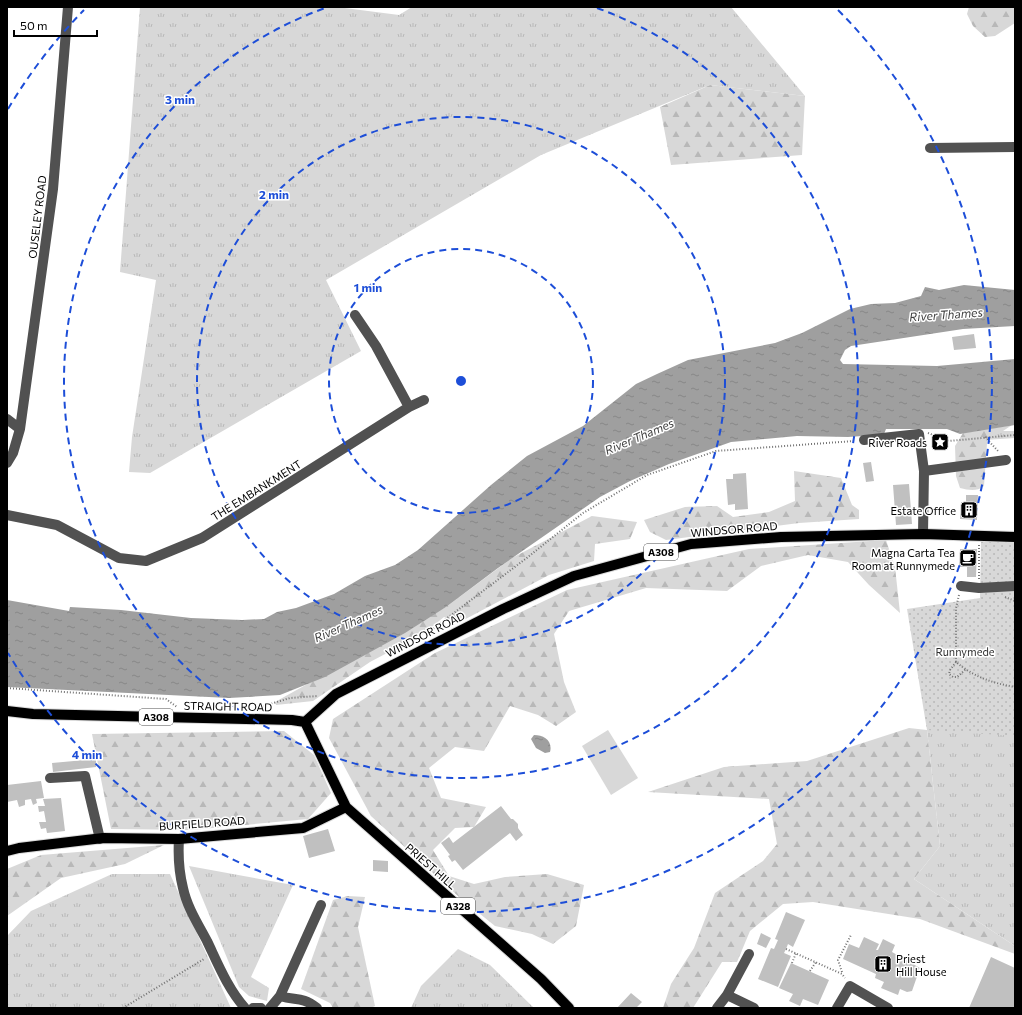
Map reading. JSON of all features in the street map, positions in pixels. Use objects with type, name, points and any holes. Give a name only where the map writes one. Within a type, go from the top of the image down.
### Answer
[{"type":"main road","name":"WINDSOR ROAD","points":[[305,722],[336,694],[428,646],[574,576],[691,544],[781,537],[922,534],[1015,537]]},
{"type":"main road","name":"STRAIGHT ROAD","points":[[7,711],[33,714],[292,720],[305,722]]},
{"type":"main road","name":"PRIEST HILL","points":[[305,722],[346,806],[541,979],[569,1008]]},
{"type":"main road","name":"BURFIELD ROAD","points":[[7,851],[19,848],[100,838],[179,839],[303,828],[346,806]]},
{"type":"street","name":"OUSELEY ROAD","points":[[20,429],[53,189],[68,7]]},
{"type":"street","points":[[930,148],[1015,147]]},
{"type":"street","points":[[356,315],[376,346],[409,408]]},
{"type":"street","name":"THE EMBANKMENT","points":[[7,515],[57,526],[120,558],[146,561],[202,538],[424,400]]},
{"type":"street","points":[[7,419],[20,429],[13,453],[7,463]]},
{"type":"street","points":[[864,440],[919,434],[924,471],[922,534]]},
{"type":"street","points":[[924,471],[1006,460]]},
{"type":"street","points":[[961,586],[979,588],[1015,586]]},
{"type":"street","points":[[50,778],[85,776],[100,838]]},
{"type":"street","points":[[179,839],[178,857],[183,888],[189,907],[239,1002],[245,1008]]},
{"type":"street","points":[[270,1008],[280,996],[321,905]]},
{"type":"street","points":[[717,1008],[727,995],[749,954]]},
{"type":"street","points":[[837,1008],[850,986],[888,1008]]},
{"type":"street","points":[[727,995],[754,1008]]},
{"type":"street","points":[[280,996],[290,999],[302,998],[317,1008]]},
{"type":"street","points":[[253,1008],[261,1008]]},
{"type":"path","points":[[919,434],[928,432],[949,441],[1015,435]]},
{"type":"path","points":[[985,437],[1006,460]]},
{"type":"path","points":[[426,634],[528,557],[583,513],[647,475],[716,451],[864,440]]},
{"type":"path","points":[[979,536],[979,588]]},
{"type":"path","points":[[961,586],[956,608],[956,662],[949,674],[953,678],[957,677],[965,670]]},
{"type":"path","points":[[956,662],[965,670],[993,683],[1015,687]]},
{"type":"path","points":[[7,688],[166,699],[181,710]]},
{"type":"path","points":[[256,708],[290,698],[319,696]]},
{"type":"path","points":[[850,935],[838,960],[842,974],[850,986]]},
{"type":"path","points":[[786,949],[842,974]]},
{"type":"path","points":[[792,963],[796,953]]},
{"type":"path","points":[[122,1008],[213,954]]},
{"type":"path","points":[[810,971],[816,962]]},
{"type":"green space","points":[[140,7],[337,7],[399,15],[412,7],[731,7],[805,96],[710,85],[541,155],[326,280],[361,351],[150,473],[129,472],[132,437],[156,280],[120,272]]},
{"type":"green space","points":[[969,7],[1015,7],[1015,23],[995,36],[985,37],[973,26],[967,14]]},
{"type":"green space","points":[[710,85],[805,96],[802,155],[671,165],[660,107]]},
{"type":"green space","points":[[1012,425],[1003,431],[1015,431],[1015,438],[985,440],[988,429]]},
{"type":"green space","points":[[988,429],[984,486],[975,490],[960,488],[956,476],[955,446],[963,433]]},
{"type":"green space","points":[[794,471],[841,478],[852,505],[859,510],[859,519],[799,523],[666,540],[650,532],[644,520],[685,507],[717,506],[733,517],[769,512],[795,501]]},
{"type":"green space","points":[[592,516],[637,522],[630,539],[595,544],[594,561],[549,575],[458,623],[444,617],[423,634],[370,662],[313,701],[276,705],[275,702],[446,607],[512,558]]},
{"type":"green space","points":[[886,540],[895,567],[900,613],[869,585],[848,562],[808,555],[761,566],[727,591],[646,588],[569,611],[554,634],[564,682],[576,712],[556,726],[538,715],[510,706],[484,751],[455,747],[429,768],[441,798],[486,807],[474,827],[455,828],[433,850],[449,876],[474,884],[505,877],[547,874],[584,885],[576,926],[553,944],[532,934],[495,926],[459,897],[371,816],[329,738],[333,719],[435,653],[567,590],[749,549]]},
{"type":"green space","name":"Runnymede","points":[[981,541],[1015,542],[1015,736],[927,730],[907,609],[980,598]]},
{"type":"green space","points":[[909,728],[927,730],[940,846],[914,879],[1015,946],[1015,954],[920,919],[813,902],[783,904],[750,931],[737,962],[722,962],[693,1008],[663,1008],[671,984],[694,948],[715,893],[763,861],[777,844],[769,799],[648,792],[724,767],[807,761]]},
{"type":"green space","points":[[608,730],[638,778],[611,795],[582,746]]},
{"type":"green space","points":[[927,730],[981,730],[1015,732],[1015,946],[914,879],[940,846]]},
{"type":"green space","points":[[284,731],[314,755],[331,793],[308,819],[191,830],[111,829],[92,734]]},
{"type":"green space","points":[[164,845],[125,864],[61,878],[7,916],[7,869],[41,855]]},
{"type":"green space","points":[[189,866],[293,885],[251,977],[269,988],[267,1001],[249,996],[239,987]]},
{"type":"green space","points":[[112,874],[170,874],[231,1008],[7,1008],[7,936],[31,911]]},
{"type":"green space","points":[[348,896],[365,897],[358,927],[375,1006],[371,1008],[333,1008],[330,1003],[301,989],[333,900]]},
{"type":"green space","points":[[458,949],[490,965],[534,1008],[411,1008],[421,986]]},
{"type":"water","name":"River Thames","points":[[964,285],[1015,290],[1015,326],[963,329],[851,346],[845,350],[840,360],[843,364],[937,366],[1015,359],[1015,425],[960,434],[947,429],[886,429],[884,434],[877,435],[848,437],[797,436],[731,442],[669,464],[630,481],[600,497],[498,568],[446,607],[405,633],[325,677],[280,695],[229,698],[7,687],[7,600],[69,611],[70,607],[121,610],[191,618],[242,620],[264,619],[277,612],[296,608],[334,594],[365,576],[395,565],[418,550],[491,485],[527,456],[583,426],[636,384],[688,360],[775,343],[802,333],[850,309],[871,304],[895,303],[921,296],[925,287],[939,290]]},
{"type":"water","points":[[534,735],[547,739],[551,748],[550,752],[545,753],[536,748],[531,739]]},
{"type":"building","points":[[974,334],[976,348],[954,350],[952,337]]},
{"type":"building","points":[[871,462],[874,481],[866,482],[863,463]]},
{"type":"building","points":[[746,473],[748,509],[735,510],[735,504],[728,505],[726,479],[733,479],[733,474]]},
{"type":"building","points":[[909,484],[912,524],[896,525],[893,485]]},
{"type":"building","name":"Estate Office","points":[[966,495],[978,495],[977,520],[960,519],[961,502],[966,502]]},
{"type":"building","name":"Magna Carta Tea Room at Runnymede","points":[[960,549],[977,549],[976,577],[967,577],[967,567],[959,567]]},
{"type":"building","points":[[96,759],[96,767],[53,772],[52,763]]},
{"type":"building","points":[[41,781],[44,798],[36,799],[37,803],[33,805],[31,799],[25,800],[25,805],[19,807],[17,800],[7,802],[7,785]]},
{"type":"building","points":[[61,798],[65,831],[47,833],[46,828],[41,829],[39,822],[46,822],[44,811],[39,812],[38,806],[45,806],[43,799]]},
{"type":"building","points":[[501,806],[511,819],[518,824],[518,828],[523,835],[516,841],[510,833],[463,870],[455,860],[452,862],[448,856],[450,855],[441,843],[449,837],[453,843]]},
{"type":"building","points":[[328,829],[335,851],[309,858],[303,836]]},
{"type":"building","points":[[373,860],[388,861],[388,872],[373,871]]},
{"type":"building","points":[[786,912],[805,920],[793,947],[788,944],[784,953],[791,956],[778,987],[758,979],[771,948],[774,949],[778,940],[775,939]]},
{"type":"building","points":[[761,933],[771,938],[766,948],[757,944]]},
{"type":"building","name":"Priest Hill House","points":[[864,937],[879,944],[876,950],[878,950],[883,939],[895,945],[892,952],[920,968],[912,991],[907,992],[900,989],[898,995],[881,988],[884,982],[875,978],[876,974],[843,959],[849,944],[859,948]]},
{"type":"building","points":[[991,957],[1015,968],[1015,1008],[969,1008]]},
{"type":"building","points":[[791,963],[829,980],[818,1005],[803,999],[800,1006],[789,1001],[793,994],[779,988]]},
{"type":"building","points":[[631,993],[642,1002],[636,1008],[617,1008]]},
{"type":"place","name":"River Roads","points":[[940,442]]},
{"type":"place","name":"Estate Office","points":[[969,510]]},
{"type":"place","name":"Magna Carta Tea Room at Runnymede","points":[[968,558]]},
{"type":"place","name":"Priest Hill House","points":[[883,964]]}]
